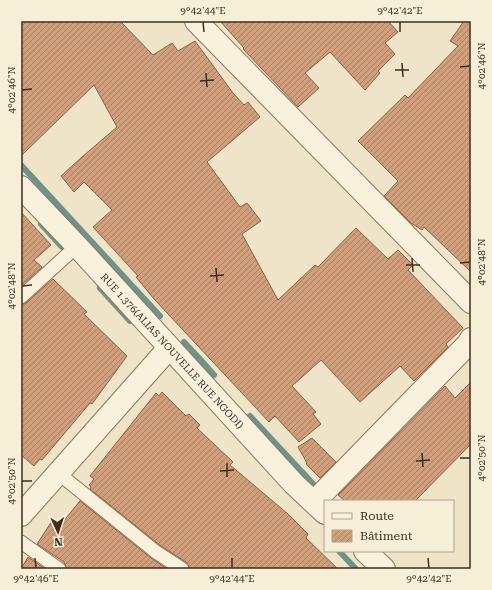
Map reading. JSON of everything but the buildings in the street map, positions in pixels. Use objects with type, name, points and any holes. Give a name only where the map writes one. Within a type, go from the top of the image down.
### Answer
[{"type":"street","points":[[196,21],[471,302]]},
{"type":"street","name":"RUE 1.376(ALIAS NOUVELLE RUE NGODI)","points":[[21,187],[77,246],[294,484],[319,508]]},
{"type":"street","points":[[326,500],[471,339]]},
{"type":"street","points":[[21,515],[169,348]]},
{"type":"street","points":[[366,552],[384,569]]},
{"type":"lane","points":[[21,297],[77,246]]},
{"type":"lane","points":[[58,473],[156,552],[182,569]]},
{"type":"lane","points":[[21,542],[59,569]]},
{"type":"waterway","points":[[21,165],[160,316]]},
{"type":"waterway","points":[[41,224],[62,247]]},
{"type":"waterway","points":[[100,288],[130,321]]},
{"type":"waterway","points":[[184,342],[197,356]]},
{"type":"waterway","points":[[199,358],[214,375]]},
{"type":"waterway","points":[[250,416],[317,488]]},
{"type":"waterway","points":[[340,552],[356,569]]}]
